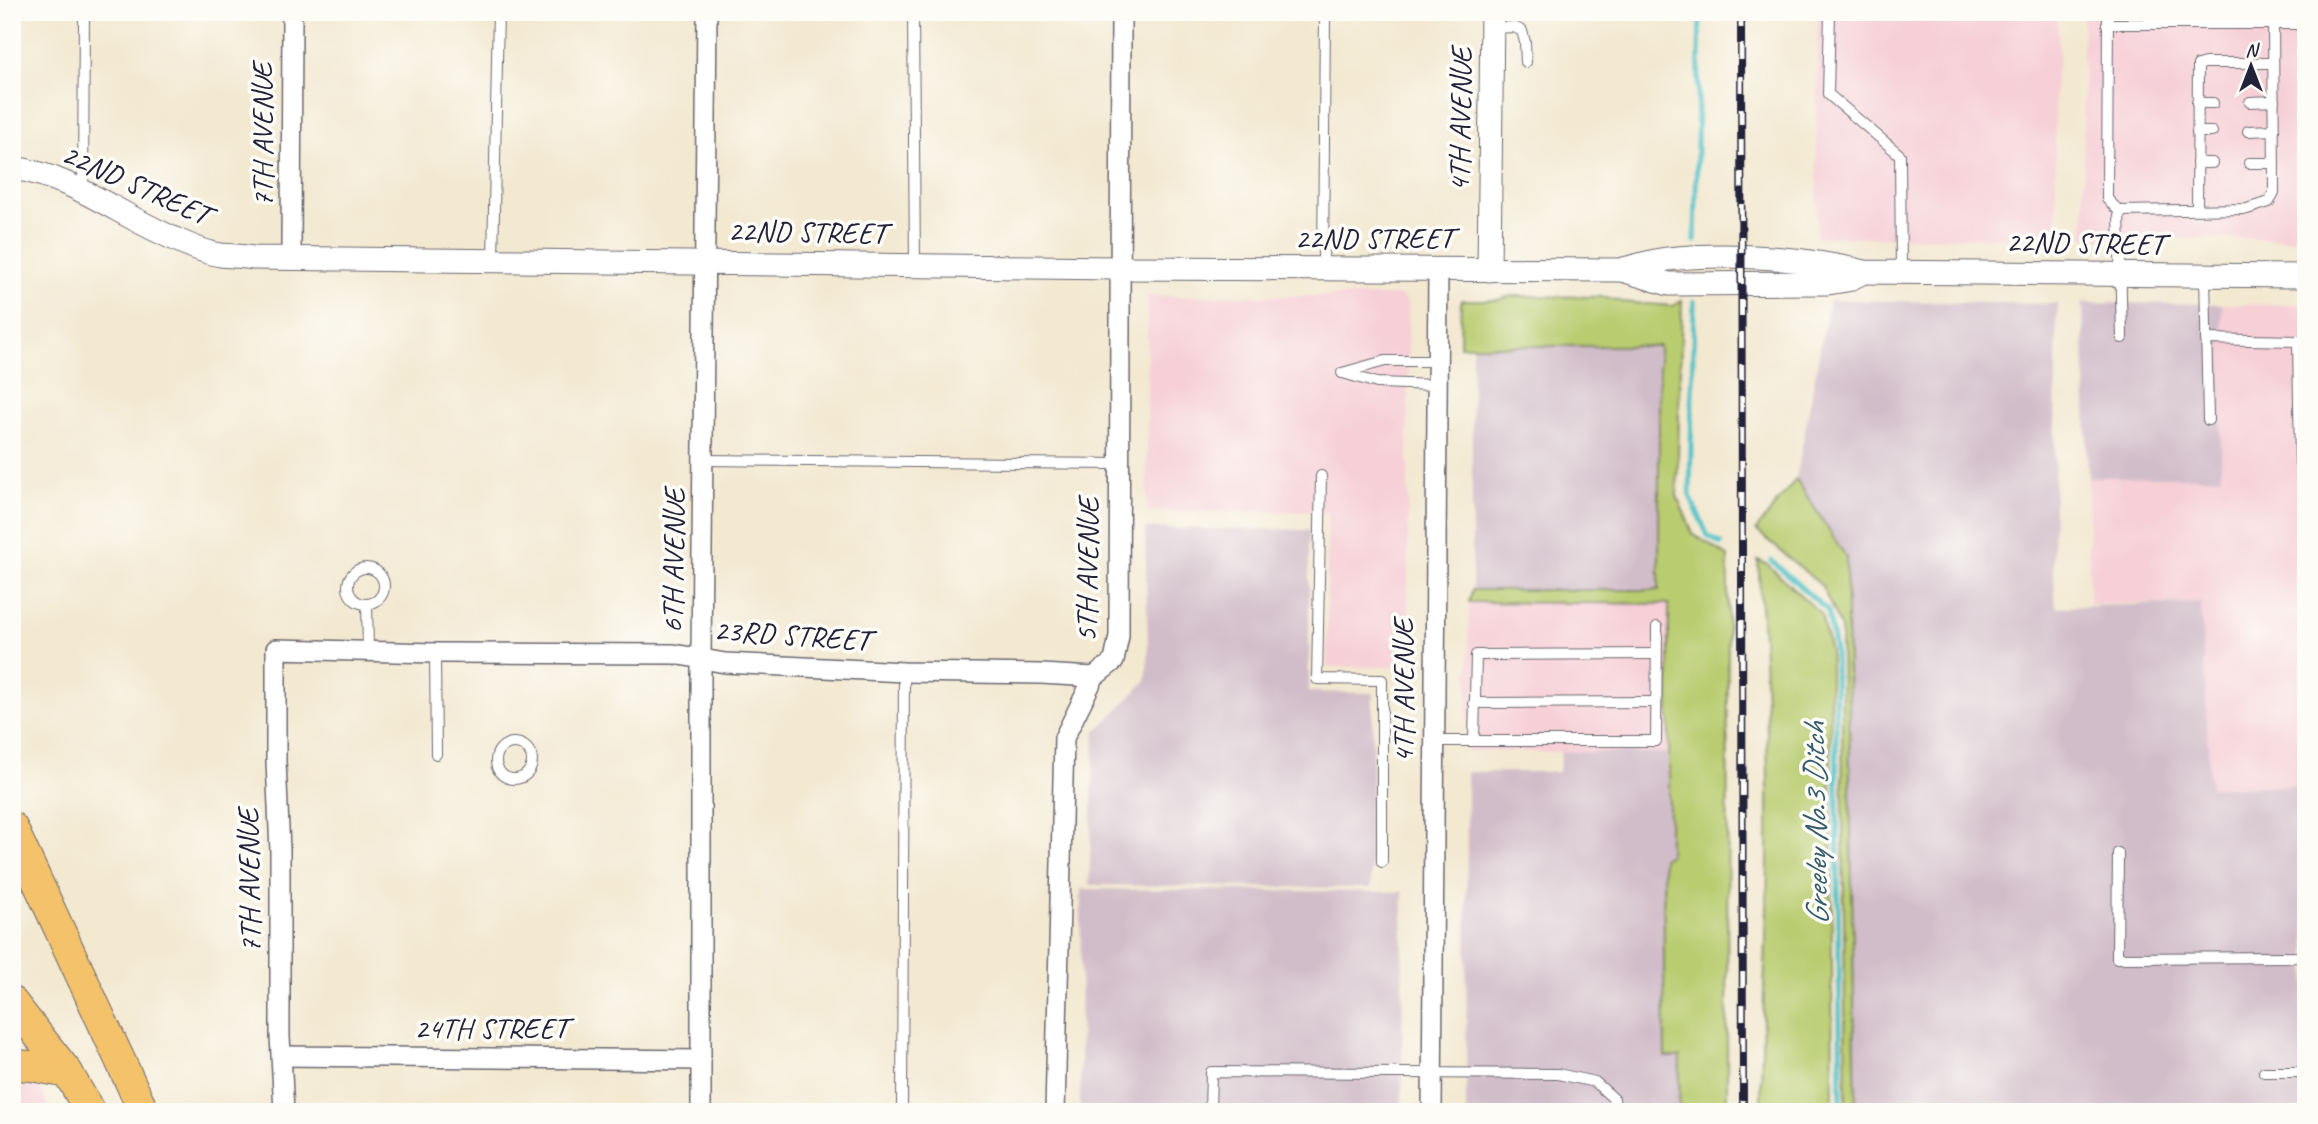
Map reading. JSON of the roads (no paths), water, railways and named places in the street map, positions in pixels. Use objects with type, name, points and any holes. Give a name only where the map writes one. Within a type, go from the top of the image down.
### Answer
[{"type":"main road","points":[[12,827],[144,1112]]},
{"type":"main road","points":[[12,1002],[68,1073],[90,1112]]},
{"type":"main road","points":[[12,1065],[68,1073]]},
{"type":"street","name":"7TH AVENUE","points":[[291,258],[292,12]]},
{"type":"street","name":"6TH AVENUE","points":[[701,1112],[701,658],[707,12]]},
{"type":"street","name":"5TH AVENUE","points":[[1055,1112],[1064,738],[1094,677],[1114,661],[1119,636],[1121,12]]},
{"type":"street","name":"4TH AVENUE","points":[[1489,270],[1492,20]]},
{"type":"street","name":"22ND STREET","points":[[12,168],[50,177],[83,189],[174,239],[218,255],[291,258],[1438,270],[1620,270],[1668,259],[1742,258],[1826,263],[1864,272],[2306,276]]},
{"type":"street","name":"4TH AVENUE","points":[[1432,1112],[1438,270]]},
{"type":"street","name":"7TH AVENUE","points":[[276,649],[284,1112]]},
{"type":"street","name":"23RD STREET","points":[[276,649],[674,654],[725,663],[904,672],[1094,677]]},
{"type":"street","name":"24TH STREET","points":[[282,1056],[701,1060]]},
{"type":"lane","points":[[83,12],[83,189]]},
{"type":"lane","points":[[493,260],[498,12]]},
{"type":"lane","points":[[914,12],[915,265]]},
{"type":"lane","points":[[1323,269],[1325,12]]},
{"type":"lane","points":[[1830,12],[1828,94],[1900,155],[1901,273]]},
{"type":"lane","points":[[2108,12],[2106,199],[2119,211],[2247,209],[2269,202],[2274,192],[2273,12]]},
{"type":"lane","points":[[1492,20],[1522,31],[1526,62]]},
{"type":"lane","points":[[2108,24],[2306,24]]},
{"type":"lane","points":[[2197,209],[2198,65],[2273,63]]},
{"type":"lane","points":[[2250,102],[2274,102]]},
{"type":"lane","points":[[2197,103],[2213,103]]},
{"type":"lane","points":[[2248,131],[2274,130]]},
{"type":"lane","points":[[2197,132],[2212,132]]},
{"type":"lane","points":[[2197,163],[2212,163]]},
{"type":"lane","points":[[2249,163],[2274,163]]},
{"type":"lane","points":[[2119,211],[2122,338]]},
{"type":"lane","points":[[2205,275],[2208,421]]},
{"type":"lane","points":[[2206,340],[2298,341],[2300,463],[2306,463]]},
{"type":"lane","points":[[1437,361],[1385,361],[1342,373],[1377,383],[1437,385]]},
{"type":"lane","points":[[704,460],[1119,464]]},
{"type":"lane","points":[[1321,476],[1317,679],[1382,680],[1382,862]]},
{"type":"lane","points":[[367,604],[368,651]]},
{"type":"lane","points":[[1434,741],[1656,741],[1657,627]]},
{"type":"lane","points":[[435,653],[436,754]]},
{"type":"lane","points":[[1474,741],[1476,654],[1657,654]]},
{"type":"lane","points":[[902,1112],[904,672]]},
{"type":"lane","points":[[1474,703],[1656,702]]},
{"type":"lane","points":[[2306,835],[2306,906]]},
{"type":"lane","points":[[2118,853],[2117,958],[2306,957]]},
{"type":"lane","points":[[1210,1112],[1211,1072],[1558,1074],[1595,1082],[1614,1099],[1616,1112]]},
{"type":"lane","points":[[2264,1072],[2306,1072]]},
{"type":"waterway","points":[[1695,241],[1700,12]]},
{"type":"waterway","points":[[1694,301],[1690,496],[1708,536],[1721,544]]},
{"type":"waterway","name":"Greeley No.3 Ditch","points":[[1772,561],[1828,611],[1835,651],[1841,1112]]},
{"type":"railway","points":[[1741,12],[1743,1112]]}]
